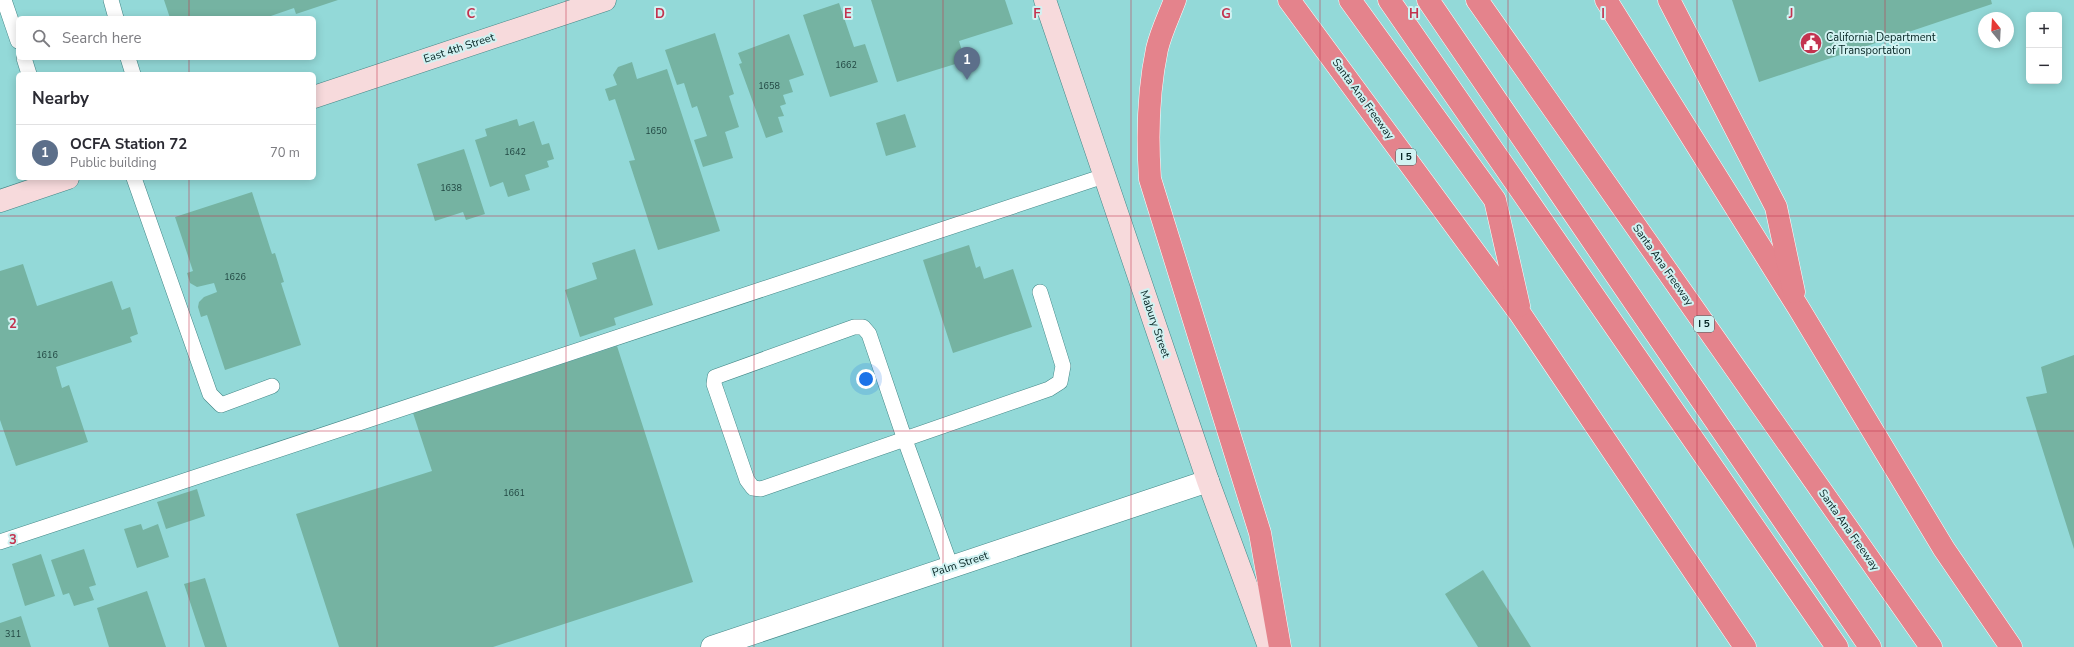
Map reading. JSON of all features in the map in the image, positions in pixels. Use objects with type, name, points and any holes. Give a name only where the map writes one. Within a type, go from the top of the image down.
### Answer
[{"type":"highway","points":[[1175,0],[1157,47],[1150,90],[1147,136],[1150,179],[1260,533],[1280,647]]},
{"type":"highway","name":"Santa Ana Freeway","points":[[1289,0],[1521,315],[1745,647]]},
{"type":"highway","name":"Santa Ana Freeway","points":[[1350,0],[1495,200],[1521,315]]},
{"type":"highway","points":[[1389,0],[1837,647]]},
{"type":"highway","points":[[1428,0],[1870,647]]},
{"type":"highway","name":"Santa Ana Freeway","points":[[1477,0],[1931,647]]},
{"type":"highway","points":[[1606,0],[1798,307],[1944,549],[2011,647]]},
{"type":"highway","points":[[1669,0],[1776,207],[1798,307]]},
{"type":"main road","name":"East 4th Street","points":[[316,96],[567,6],[605,0]]},
{"type":"main road","name":"Mabury Street","points":[[1044,0],[1208,481],[1269,647]]},
{"type":"main road","points":[[0,201],[60,180]]},
{"type":"street","name":"Palm Street","points":[[712,647],[1208,481]]},
{"type":"lane","points":[[4,0],[16,35]]},
{"type":"lane","points":[[111,0],[115,16]]},
{"type":"lane","points":[[25,60],[28,72]]},
{"type":"lane","points":[[129,60],[132,72]]},
{"type":"lane","points":[[0,542],[1104,176]]},
{"type":"lane","points":[[135,180],[210,394],[221,405],[272,386]]},
{"type":"lane","points":[[951,567],[905,440],[869,334],[863,327],[854,327],[715,377],[714,384],[747,480],[753,488],[761,489],[905,440],[1049,389],[1060,382],[1063,366],[1040,292]]},
{"type":"building","points":[[164,0],[338,0],[296,14],[294,8],[271,16],[169,16]]},
{"type":"building","points":[[871,0],[1005,0],[1013,24],[959,41],[965,61],[897,82]]},
{"type":"building","name":"California Department of Transportation","points":[[1732,0],[1991,0],[1992,4],[1759,82]]},
{"type":"building","points":[[839,3],[854,47],[865,44],[878,82],[830,97],[803,15]]},
{"type":"building","points":[[715,33],[734,94],[729,96],[739,127],[725,132],[733,158],[703,167],[694,140],[707,136],[697,106],[692,108],[684,83],[677,85],[665,50]]},
{"type":"building","points":[[789,34],[804,75],[789,80],[793,92],[783,95],[786,104],[780,106],[784,116],[778,117],[783,132],[766,138],[739,64],[742,63],[738,53]]},
{"type":"building","points":[[632,62],[637,79],[667,69],[720,231],[658,250],[629,161],[635,160],[615,99],[609,101],[605,89],[617,85],[613,75],[618,67]]},
{"type":"building","points":[[905,114],[916,147],[886,156],[876,123]]},
{"type":"building","points":[[517,119],[519,126],[534,121],[542,145],[549,143],[554,159],[547,161],[549,167],[525,175],[530,190],[508,197],[503,182],[490,187],[475,140],[487,136],[485,129]]},
{"type":"building","points":[[464,149],[485,214],[466,220],[463,212],[435,221],[417,164]]},
{"type":"building","points":[[252,192],[272,254],[275,253],[284,282],[281,283],[301,345],[225,370],[207,315],[201,317],[198,307],[199,302],[204,297],[217,292],[214,283],[197,287],[190,283],[187,273],[193,271],[175,217]]},
{"type":"building","points":[[969,245],[976,268],[980,266],[984,279],[1013,269],[1032,327],[953,353],[923,260]]},
{"type":"building","points":[[635,249],[653,305],[614,318],[616,325],[580,337],[565,290],[597,279],[592,263]]},
{"type":"building","points":[[23,264],[37,306],[112,281],[122,310],[130,307],[138,334],[130,337],[132,342],[56,367],[62,388],[69,385],[88,442],[16,466],[0,420],[0,271]]},
{"type":"building","points":[[617,346],[693,582],[493,647],[339,647],[296,514],[432,471],[413,413]]},
{"type":"building","points":[[2074,355],[2074,549],[2026,397],[2047,393],[2041,367]]},
{"type":"building","points":[[197,489],[205,516],[166,529],[157,502]]},
{"type":"building","points":[[141,524],[143,530],[158,524],[169,557],[137,568],[124,529]]},
{"type":"building","points":[[84,549],[96,585],[89,587],[94,600],[74,606],[69,593],[63,595],[51,560]]},
{"type":"building","points":[[41,554],[55,596],[25,606],[12,564]]},
{"type":"building","points":[[1483,570],[1531,647],[1478,647],[1445,594]]},
{"type":"building","points":[[205,578],[227,647],[205,647],[184,584]]},
{"type":"building","points":[[147,591],[166,647],[109,647],[97,608]]},
{"type":"building","points":[[21,616],[31,647],[0,647],[0,623]]},
{"type":"place","name":"California Department of Transportation","points":[[1811,43]]},
{"type":"place","name":"OCFA Station 72","points":[[967,80]]}]
